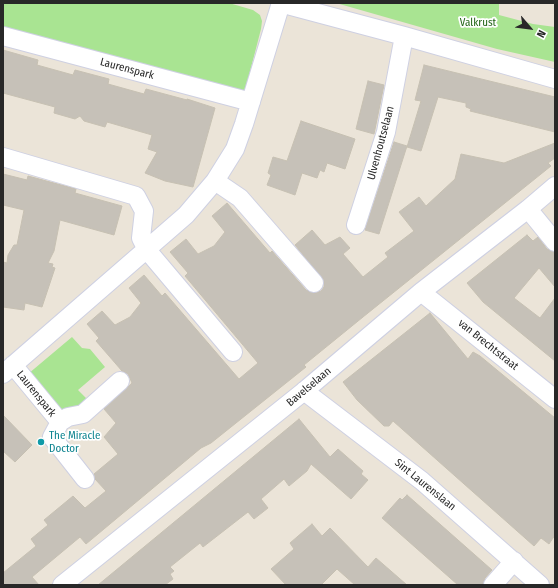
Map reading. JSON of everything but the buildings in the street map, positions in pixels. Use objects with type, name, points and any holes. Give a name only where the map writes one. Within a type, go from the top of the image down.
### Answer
[{"type":"street","points":[[280,3],[404,36],[555,79]]},
{"type":"street","name":"Laurenspark","points":[[60,422],[8,369],[186,215],[214,181],[234,149],[251,102],[280,3]]},
{"type":"street","name":"Laurenspark","points":[[3,36],[251,102]]},
{"type":"street","name":"Ulvenhoutselaan","points":[[356,225],[386,132],[404,36]]},
{"type":"street","points":[[3,157],[136,196],[144,211],[141,238],[147,250],[233,352]]},
{"type":"street","points":[[214,181],[240,198],[314,283]]},
{"type":"street","name":"Bavelselaan","points":[[62,585],[304,391],[421,292],[528,209],[555,186]]},
{"type":"street","points":[[528,209],[555,242]]},
{"type":"street","name":"van Brechtstraat","points":[[421,292],[555,399]]},
{"type":"street","name":"Laurenspark","points":[[85,479],[52,437],[60,422],[68,417],[83,414],[120,381]]},
{"type":"street","name":"Sint Laurenslaan","points":[[304,391],[422,481],[540,585]]},
{"type":"street","points":[[493,585],[514,561]]},
{"type":"green space","points":[[3,3],[229,3],[253,10],[260,15],[262,21],[245,91],[3,27]]},
{"type":"green space","name":"Valkrust","points":[[336,3],[499,3],[499,15],[533,24],[555,27],[555,62],[497,49]]},
{"type":"green space","points":[[72,337],[82,348],[90,349],[105,367],[78,390],[90,402],[80,410],[58,410],[28,374]]},
{"type":"place","name":"The Miracle Doctor","points":[[41,442]]}]
